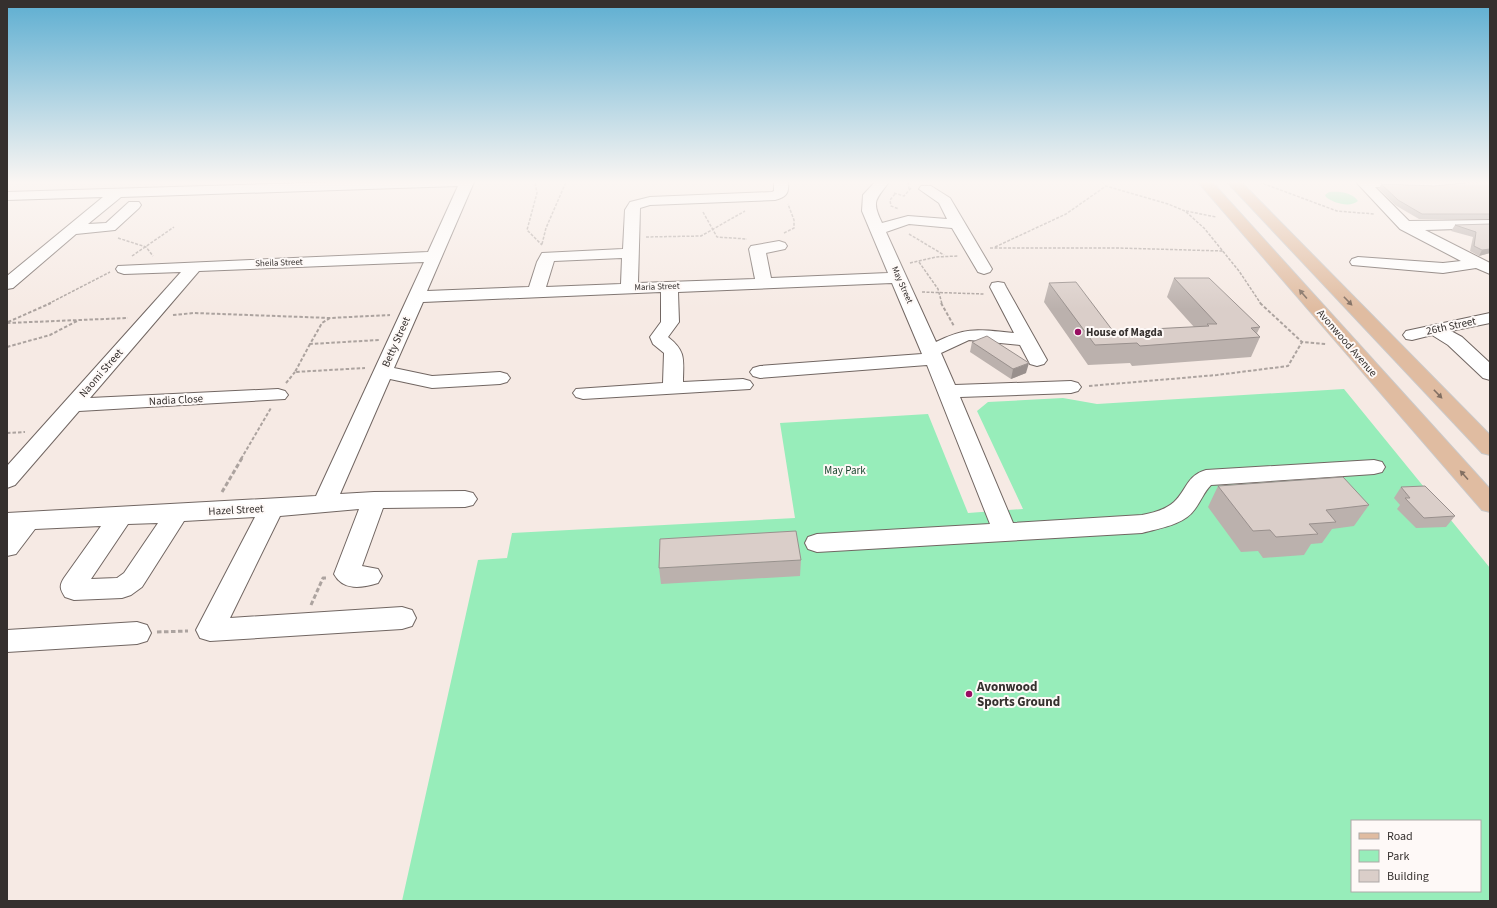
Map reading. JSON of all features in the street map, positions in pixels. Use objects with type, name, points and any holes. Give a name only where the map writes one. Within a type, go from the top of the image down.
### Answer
[{"type":"main road","name":"Avonwood Avenue","points":[[1243,224],[1490,504]]},
{"type":"main road","points":[[1275,224],[1490,448]]},
{"type":"street","points":[[7,284],[78,224]]},
{"type":"street","points":[[72,230],[110,227],[113,224]]},
{"type":"street","name":"Betty Street","points":[[325,503],[448,224]]},
{"type":"street","points":[[629,289],[631,224]]},
{"type":"street","name":"May Street","points":[[875,224],[933,355],[1005,532]]},
{"type":"street","points":[[878,230],[895,224]]},
{"type":"street","points":[[957,224],[980,262]]},
{"type":"street","points":[[1405,226],[1474,224]]},
{"type":"street","points":[[1405,226],[1485,266]]},
{"type":"street","points":[[536,292],[548,256],[630,245]]},
{"type":"street","points":[[764,283],[757,250],[759,247],[778,246]]},
{"type":"street","name":"Sheila Street","points":[[123,265],[157,267],[196,266],[434,257]]},
{"type":"street","points":[[1358,262],[1443,268],[1485,266]]},
{"type":"street","name":"Naomi Street","points":[[7,480],[196,266]]},
{"type":"street","name":"Maria Street","points":[[416,297],[898,278]]},
{"type":"street","points":[[670,287],[670,322],[659,337],[660,340],[671,348],[674,353],[673,389]]},
{"type":"street","points":[[998,287],[1037,360]]},
{"type":"street","name":"26th Street","points":[[1412,335],[1490,318]]},
{"type":"street","points":[[1434,329],[1455,341],[1490,374]]},
{"type":"street","points":[[760,372],[933,355],[960,337],[969,335],[1027,340]]},
{"type":"street","points":[[384,370],[432,382],[500,378]]},
{"type":"street","points":[[583,393],[743,385]]},
{"type":"street","points":[[948,391],[1071,387]]},
{"type":"street","name":"Nadia Close","points":[[73,405],[278,395]]},
{"type":"street","points":[[817,543],[1142,524],[1156,521],[1179,512],[1186,504],[1197,485],[1206,478],[1374,467]]},
{"type":"street","name":"Hazel Street","points":[[18,521],[211,512],[374,500],[465,499]]},
{"type":"street","points":[[358,575],[374,500]]},
{"type":"street","points":[[210,630],[272,508]]},
{"type":"street","points":[[121,516],[73,584],[74,590],[122,588],[128,585],[177,513]]},
{"type":"street","points":[[7,547],[18,521]]},
{"type":"street","points":[[210,630],[402,618]]},
{"type":"street","points":[[7,641],[137,633]]},
{"type":"path","points":[[529,224],[527,230],[542,245],[548,224]]},
{"type":"path","points":[[709,224],[717,237],[739,240],[754,239],[759,247]]},
{"type":"path","points":[[630,245],[701,236],[722,224]]},
{"type":"path","points":[[778,246],[777,237],[794,228],[794,224]]},
{"type":"path","points":[[994,248],[1024,232],[1043,224]]},
{"type":"path","points":[[1201,224],[1239,271],[1257,300],[1302,342],[1333,344]]},
{"type":"path","points":[[1398,224],[1405,226]]},
{"type":"path","points":[[7,323],[74,292],[123,265],[174,227]]},
{"type":"path","points":[[114,236],[146,247],[157,260],[157,267]]},
{"type":"path","points":[[911,263],[944,256],[980,262],[983,249],[994,248],[1118,248],[1223,251]]},
{"type":"path","points":[[919,262],[939,292],[947,316],[960,337]]},
{"type":"path","points":[[926,292],[966,294]]},
{"type":"path","points":[[7,323],[150,318],[194,313],[330,318],[408,315]]},
{"type":"path","points":[[330,318],[322,323],[295,372],[384,370]]},
{"type":"path","points":[[7,347],[50,334],[79,320]]},
{"type":"path","points":[[310,344],[397,339]]},
{"type":"path","points":[[1071,387],[1217,375],[1288,366],[1302,342]]},
{"type":"path","points":[[211,512],[278,395]]},
{"type":"path","points":[[302,624],[323,578],[358,575]]},
{"type":"path","points":[[137,633],[210,630]]},
{"type":"green space","name":"Avonwood Sports Ground","points":[[1344,389],[1490,568],[1490,901],[402,901],[478,560],[507,558],[512,533],[795,518],[780,423],[928,414],[968,513],[1023,509],[977,411],[988,402],[1063,398],[1097,404]]},
{"type":"building","points":[[1490,224],[1490,249],[1482,250],[1474,246],[1476,232],[1455,225]]},
{"type":"building","points":[[1174,278],[1209,278],[1260,327],[1251,328],[1260,337],[1140,346],[1137,343],[1095,345],[1049,283],[1076,282],[1113,331],[1209,326],[1207,324],[1217,324]]},
{"type":"building","points":[[987,336],[1029,363],[1013,369],[972,342]]},
{"type":"building","points":[[1343,477],[1369,505],[1326,510],[1336,522],[1309,524],[1318,534],[1276,537],[1270,530],[1253,531],[1218,486]]},
{"type":"building","points":[[1425,486],[1455,516],[1424,518],[1405,498],[1410,498],[1401,487]]},
{"type":"building","points":[[796,531],[801,560],[659,568],[660,539]]},
{"type":"place","name":"House of Magda","points":[[1078,332]]},
{"type":"place","name":"Avonwood Sports Ground","points":[[969,694]]},
{"type":"park label","name":"May Park","points":[[845,470]]}]
